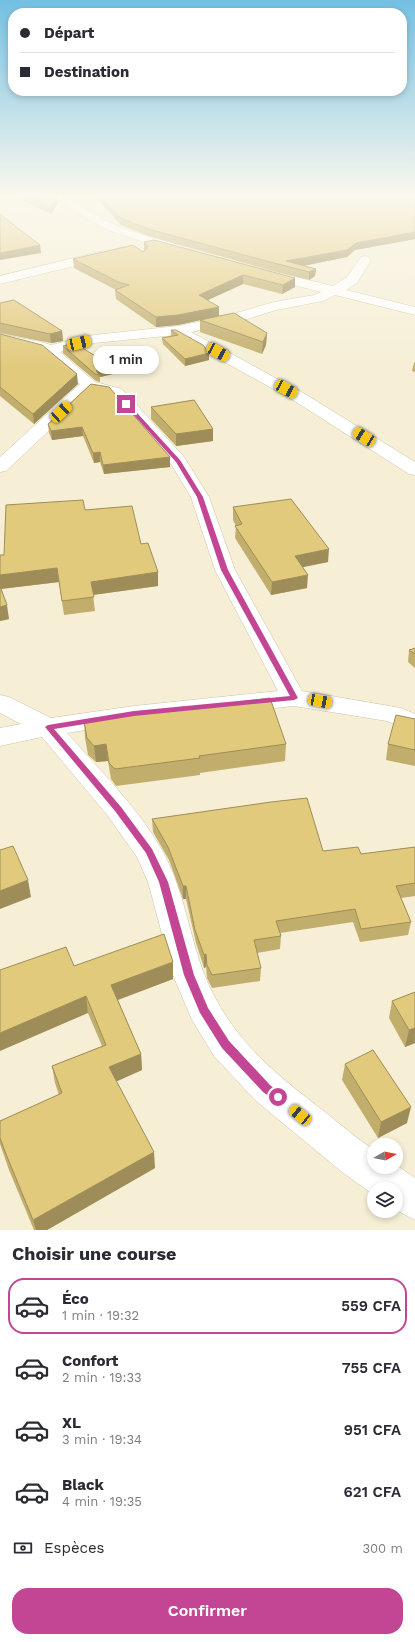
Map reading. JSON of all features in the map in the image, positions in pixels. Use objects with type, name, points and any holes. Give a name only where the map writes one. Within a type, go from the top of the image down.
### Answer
[{"type":"street","points":[[2,278],[107,253]]},
{"type":"street","points":[[48,350],[94,339],[178,330],[230,320],[274,306],[311,300],[335,291],[352,280],[365,260]]},
{"type":"street","points":[[254,271],[415,311]]},
{"type":"street","points":[[178,330],[299,397],[415,470]]},
{"type":"street","points":[[0,338],[40,346],[48,350],[88,382],[88,386]]},
{"type":"street","points":[[0,467],[38,434],[88,386]]},
{"type":"street","points":[[88,386],[116,392],[178,461],[200,497],[224,570],[294,698]]},
{"type":"street","points":[[0,737],[48,727],[134,714],[294,698],[392,714],[415,724]]},
{"type":"street","points":[[0,703],[48,727],[118,809],[149,852],[163,882],[189,975],[204,1010],[226,1045],[267,1088],[355,1159],[415,1201]]},
{"type":"building","points":[[97,253],[204,253],[295,278],[283,285],[243,275],[199,295],[219,307],[178,315],[156,317],[115,290],[129,285],[118,282],[73,259]]},
{"type":"building","points":[[238,253],[328,253],[286,261],[316,269],[309,272]]},
{"type":"building","points":[[14,300],[62,331],[50,334],[0,323],[0,303]]},
{"type":"building","points":[[234,313],[267,333],[263,342],[200,320]]},
{"type":"building","points":[[171,330],[176,330],[203,345],[209,353],[185,359],[162,338],[178,335]]},
{"type":"building","points":[[0,334],[42,345],[77,374],[33,414],[0,387]]},
{"type":"building","points":[[75,343],[112,367],[96,371],[100,375],[95,374],[63,346]]},
{"type":"building","points":[[91,384],[109,387],[170,457],[103,465],[100,452],[93,453],[82,427],[51,431],[48,424]]},
{"type":"building","points":[[194,400],[213,429],[176,434],[151,407]]},
{"type":"building","points":[[291,499],[329,549],[295,556],[308,575],[272,582],[235,526],[242,524],[233,507]]},
{"type":"building","points":[[83,500],[85,510],[132,506],[141,544],[148,543],[158,572],[91,582],[94,597],[62,601],[57,568],[0,575],[0,555],[4,555],[6,505]]},
{"type":"building","points":[[0,586],[7,605],[0,607]]},
{"type":"building","points":[[415,648],[415,654],[409,650]]},
{"type":"building","points":[[270,698],[286,744],[199,756],[200,758],[115,769],[109,763],[106,744],[94,746],[87,738],[84,721],[184,707],[184,709]]},
{"type":"building","points":[[396,715],[415,719],[415,750],[388,744]]},
{"type":"building","points":[[307,798],[323,851],[358,847],[361,854],[415,847],[415,883],[396,886],[411,922],[361,929],[355,909],[276,921],[281,936],[254,940],[261,968],[212,975],[207,965],[206,954],[204,955],[195,930],[186,886],[183,886],[168,847],[152,819]]},
{"type":"building","points":[[13,846],[28,880],[0,891],[0,850]]},
{"type":"building","points":[[164,934],[173,962],[111,985],[141,1054],[109,1067],[154,1152],[33,1220],[0,1138],[0,1121],[62,1093],[52,1066],[106,1045],[86,996],[0,1033],[0,970],[66,947],[74,966]]},
{"type":"building","points":[[415,992],[415,1028],[409,1030],[392,1001]]},
{"type":"building","points":[[373,1050],[411,1107],[381,1122],[345,1064]]},
{"type":"route","points":[[126,404],[178,461],[200,497],[224,570],[294,698],[134,714],[48,727],[118,809],[149,852],[163,882],[189,975],[204,1010],[226,1045],[267,1088],[278,1097]]}]
